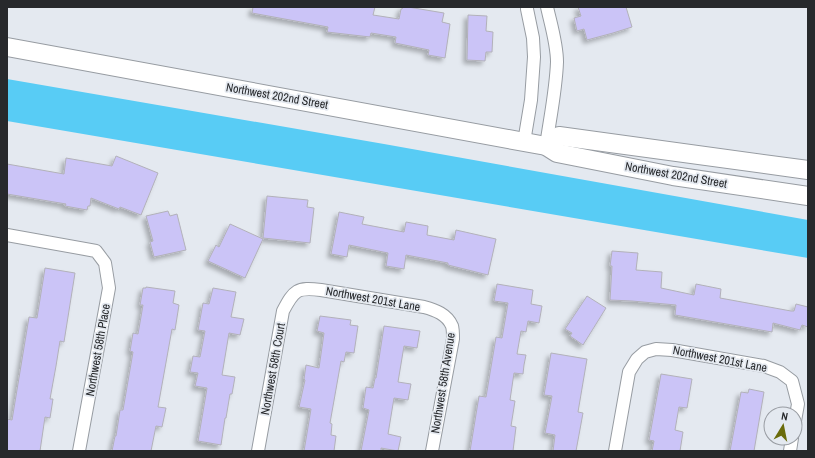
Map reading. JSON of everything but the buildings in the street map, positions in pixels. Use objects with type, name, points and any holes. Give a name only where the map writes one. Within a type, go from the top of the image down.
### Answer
[{"type":"street","points":[[527,7],[533,38],[534,57],[544,74],[553,105],[546,146]]},
{"type":"street","points":[[524,142],[531,100],[544,74],[557,62],[555,43],[547,7]]},
{"type":"street","points":[[533,38],[553,34]]},
{"type":"street","name":"Northwest 202nd Street","points":[[7,47],[546,146],[557,153],[673,176],[808,196]]},
{"type":"street","name":"Northwest 202nd Street","points":[[546,146],[559,136],[808,170]]},
{"type":"street","name":"Northwest 58th Place","points":[[7,235],[96,251],[105,263],[109,288],[79,451]]},
{"type":"street","name":"Northwest 201st Lane","points":[[297,291],[306,288],[424,307],[436,311],[446,318]]},
{"type":"street","name":"Northwest 58th Court","points":[[258,451],[283,311],[290,298],[297,291]]},
{"type":"street","name":"Northwest 58th Avenue","points":[[432,451],[453,338],[452,327],[446,318]]},
{"type":"street","name":"Northwest 201st Lane","points":[[615,451],[629,372],[637,359],[645,352],[656,349],[672,350],[764,366],[780,372],[792,381],[798,406]]},
{"type":"water","points":[[7,79],[384,144],[808,220],[808,258],[7,121]]}]
